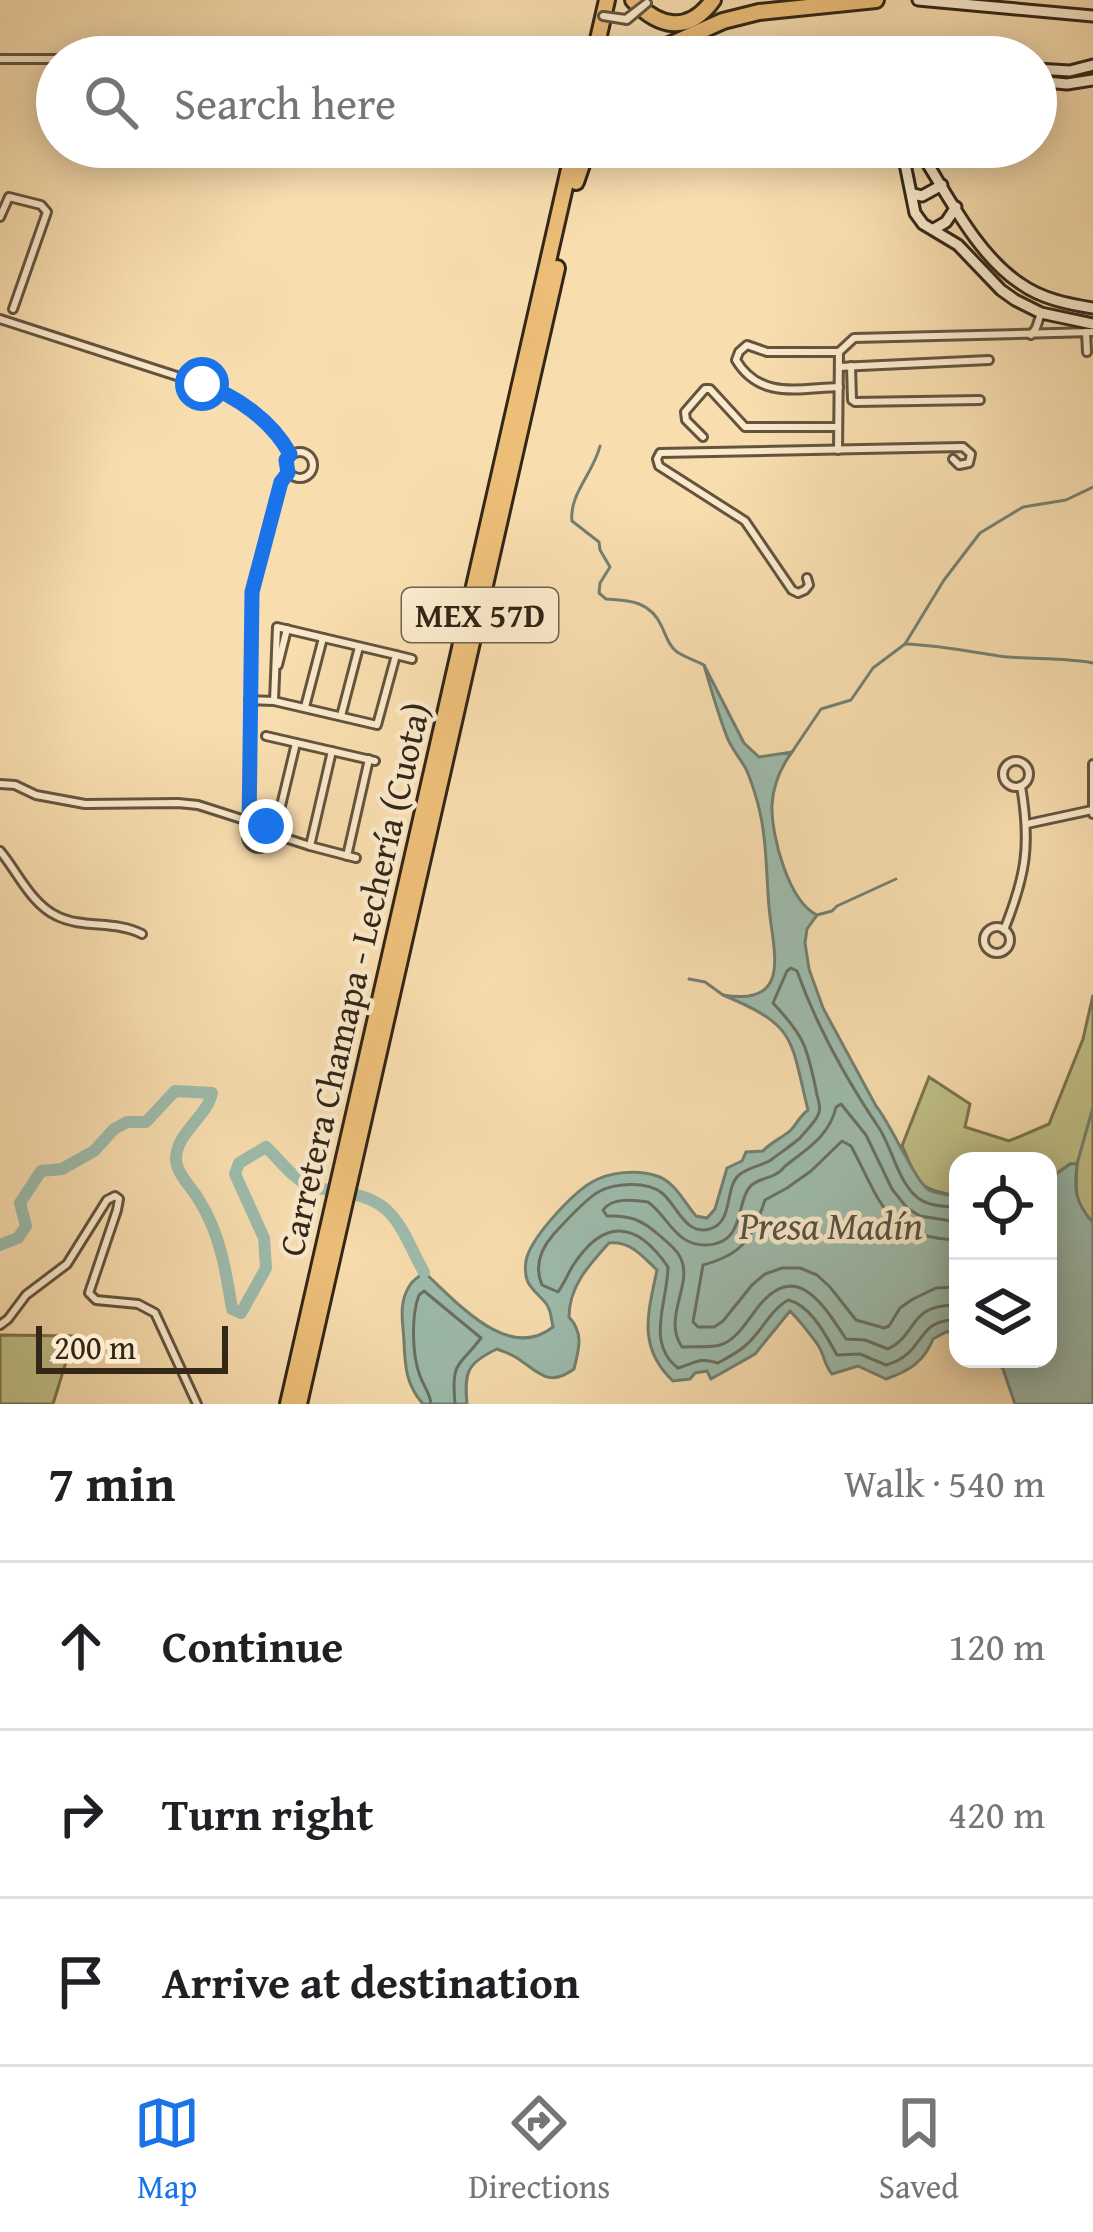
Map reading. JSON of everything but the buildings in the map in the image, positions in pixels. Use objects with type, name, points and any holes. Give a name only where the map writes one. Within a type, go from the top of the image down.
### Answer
[{"type":"highway","points":[[592,36],[597,0]]},
{"type":"highway","points":[[601,36],[612,0]]},
{"type":"highway","points":[[607,36],[612,0]]},
{"type":"highway","points":[[633,0],[652,19],[669,25],[694,19],[712,0]]},
{"type":"highway","points":[[690,36],[759,12],[876,0]]},
{"type":"highway","name":"Carretera Chamapa - Lechería (Cuota)","points":[[288,1404],[315,1305],[569,168]]},
{"type":"highway","name":"Carretera Chamapa - Lechería (Cuota)","points":[[366,1080],[492,561],[580,168]]},
{"type":"highway","name":"Carretera Chamapa - Lechería (Cuota)","points":[[298,1404],[315,1305]]},
{"type":"street","points":[[918,0],[1093,16]]},
{"type":"street","points":[[648,4],[627,20],[603,16],[626,19],[648,4]]},
{"type":"street","points":[[0,58],[36,58]]},
{"type":"street","points":[[1057,70],[1077,71],[1093,65]]},
{"type":"street","points":[[1057,83],[1093,80]]},
{"type":"street","points":[[907,168],[917,195],[916,213],[923,224],[958,244],[1001,290],[1041,313],[1091,329]]},
{"type":"street","points":[[931,168],[988,256],[1021,285],[1056,301],[1093,308]]},
{"type":"street","points":[[917,195],[942,185]]},
{"type":"street","points":[[0,217],[9,196],[41,205],[47,212],[13,308]]},
{"type":"street","points":[[934,229],[956,207]]},
{"type":"street","points":[[1030,335],[1041,313]]},
{"type":"street","points":[[0,319],[217,389],[272,428],[290,454]]},
{"type":"street","points":[[839,388],[769,389],[750,380],[736,360],[747,345],[766,352],[839,352],[854,338],[1030,335],[1091,329]]},
{"type":"street","points":[[1088,352],[1091,329]]},
{"type":"street","points":[[838,450],[839,352]]},
{"type":"street","points":[[839,367],[989,361]]},
{"type":"street","points":[[850,366],[855,402],[980,400]]},
{"type":"street","points":[[703,437],[686,420],[685,412],[705,389],[745,427],[838,428]]},
{"type":"street","points":[[807,578],[805,590],[792,590],[745,521],[666,472],[659,466],[660,453],[963,447],[971,454],[965,465],[953,459]]},
{"type":"street","points":[[306,452],[312,458],[314,466],[303,478],[288,473],[290,454],[306,452]]},
{"type":"street","points":[[281,826],[270,834],[266,846],[254,847],[246,837],[252,592],[281,482],[288,473]]},
{"type":"street","points":[[274,701],[274,626],[412,658]]},
{"type":"street","points":[[275,674],[287,629]]},
{"type":"street","points":[[305,707],[323,638]]},
{"type":"street","points":[[341,716],[359,647]]},
{"type":"street","points":[[249,700],[305,707],[381,726],[396,655]]},
{"type":"street","points":[[0,784],[85,804],[198,805],[249,825],[260,824],[270,834],[352,857],[372,760],[266,736]]},
{"type":"street","points":[[284,838],[279,814],[296,743]]},
{"type":"street","points":[[310,846],[332,751]]},
{"type":"street","points":[[1011,762],[1020,762],[1029,772],[1021,786],[1005,781],[1003,772],[1011,762]]},
{"type":"street","points":[[1027,824],[1092,807],[1093,764]]},
{"type":"street","points":[[1004,929],[1024,868],[1027,824],[1021,786]]},
{"type":"street","points":[[0,850],[41,905],[57,917],[142,934]]},
{"type":"street","points":[[994,928],[1004,929],[1008,946],[990,951],[984,943],[986,934],[994,928]]},
{"type":"street","points":[[0,1325],[26,1295],[67,1264],[102,1206],[115,1196],[119,1204],[89,1293],[96,1300],[138,1304],[155,1313],[196,1404]]},
{"type":"green space","points":[[1093,995],[1093,1223],[1077,1196],[1077,1164],[1057,1173],[1057,1152],[949,1152],[949,1194],[920,1182],[902,1146],[929,1077],[970,1104],[965,1127],[1009,1141],[1049,1124],[1083,1039]]},
{"type":"green space","points":[[0,1335],[74,1336],[53,1404],[0,1404]]},
{"type":"water","name":"Presa Madín","points":[[704,665],[744,743],[759,757],[792,752],[776,784],[772,818],[790,883],[817,915],[807,929],[809,969],[823,1008],[917,1176],[929,1190],[949,1195],[949,1332],[933,1339],[915,1365],[886,1379],[858,1366],[832,1374],[818,1345],[790,1311],[755,1354],[711,1379],[707,1371],[673,1381],[654,1355],[648,1329],[657,1270],[630,1247],[609,1243],[572,1295],[569,1317],[579,1342],[574,1369],[550,1378],[497,1349],[470,1370],[467,1404],[423,1404],[408,1375],[402,1313],[406,1292],[424,1272],[484,1324],[518,1338],[536,1336],[553,1327],[548,1307],[527,1280],[529,1251],[563,1206],[584,1188],[615,1174],[649,1174],[669,1183],[696,1216],[707,1218],[715,1209],[727,1168],[742,1161],[746,1152],[763,1151],[808,1110],[793,1050],[778,1026],[723,995],[760,992],[769,984],[775,957],[758,804],[746,769],[727,737]]},
{"type":"water","points":[[1077,1164],[1077,1196],[1093,1223],[1093,1404],[1015,1404],[1002,1368],[1057,1368],[1057,1173]]},
{"type":"waterway","points":[[600,446],[572,511],[572,521],[599,542],[610,567],[599,593],[606,599],[646,607],[674,650],[704,665]]},
{"type":"waterway","points":[[792,752],[821,709],[851,700],[873,668],[905,644],[980,533],[1023,507],[1066,500],[1093,487]]},
{"type":"waterway","points":[[905,644],[1093,663]]},
{"type":"waterway","points":[[817,915],[896,879]]},
{"type":"waterway","points":[[689,979],[705,982],[723,995]]},
{"type":"waterway","points":[[0,1245],[18,1238],[26,1226],[20,1203],[41,1171],[62,1169],[94,1151],[127,1122],[146,1122],[175,1091],[212,1093],[181,1141],[176,1159],[212,1226],[232,1309],[241,1313],[266,1268],[264,1238],[235,1174],[239,1163],[266,1147],[303,1182],[383,1207],[401,1228],[424,1272]]},
{"type":"waterway","points":[[1077,1164],[1093,1107]]},
{"type":"route","points":[[202,384],[234,398],[256,415],[290,454],[252,592],[249,828],[266,826]]}]
